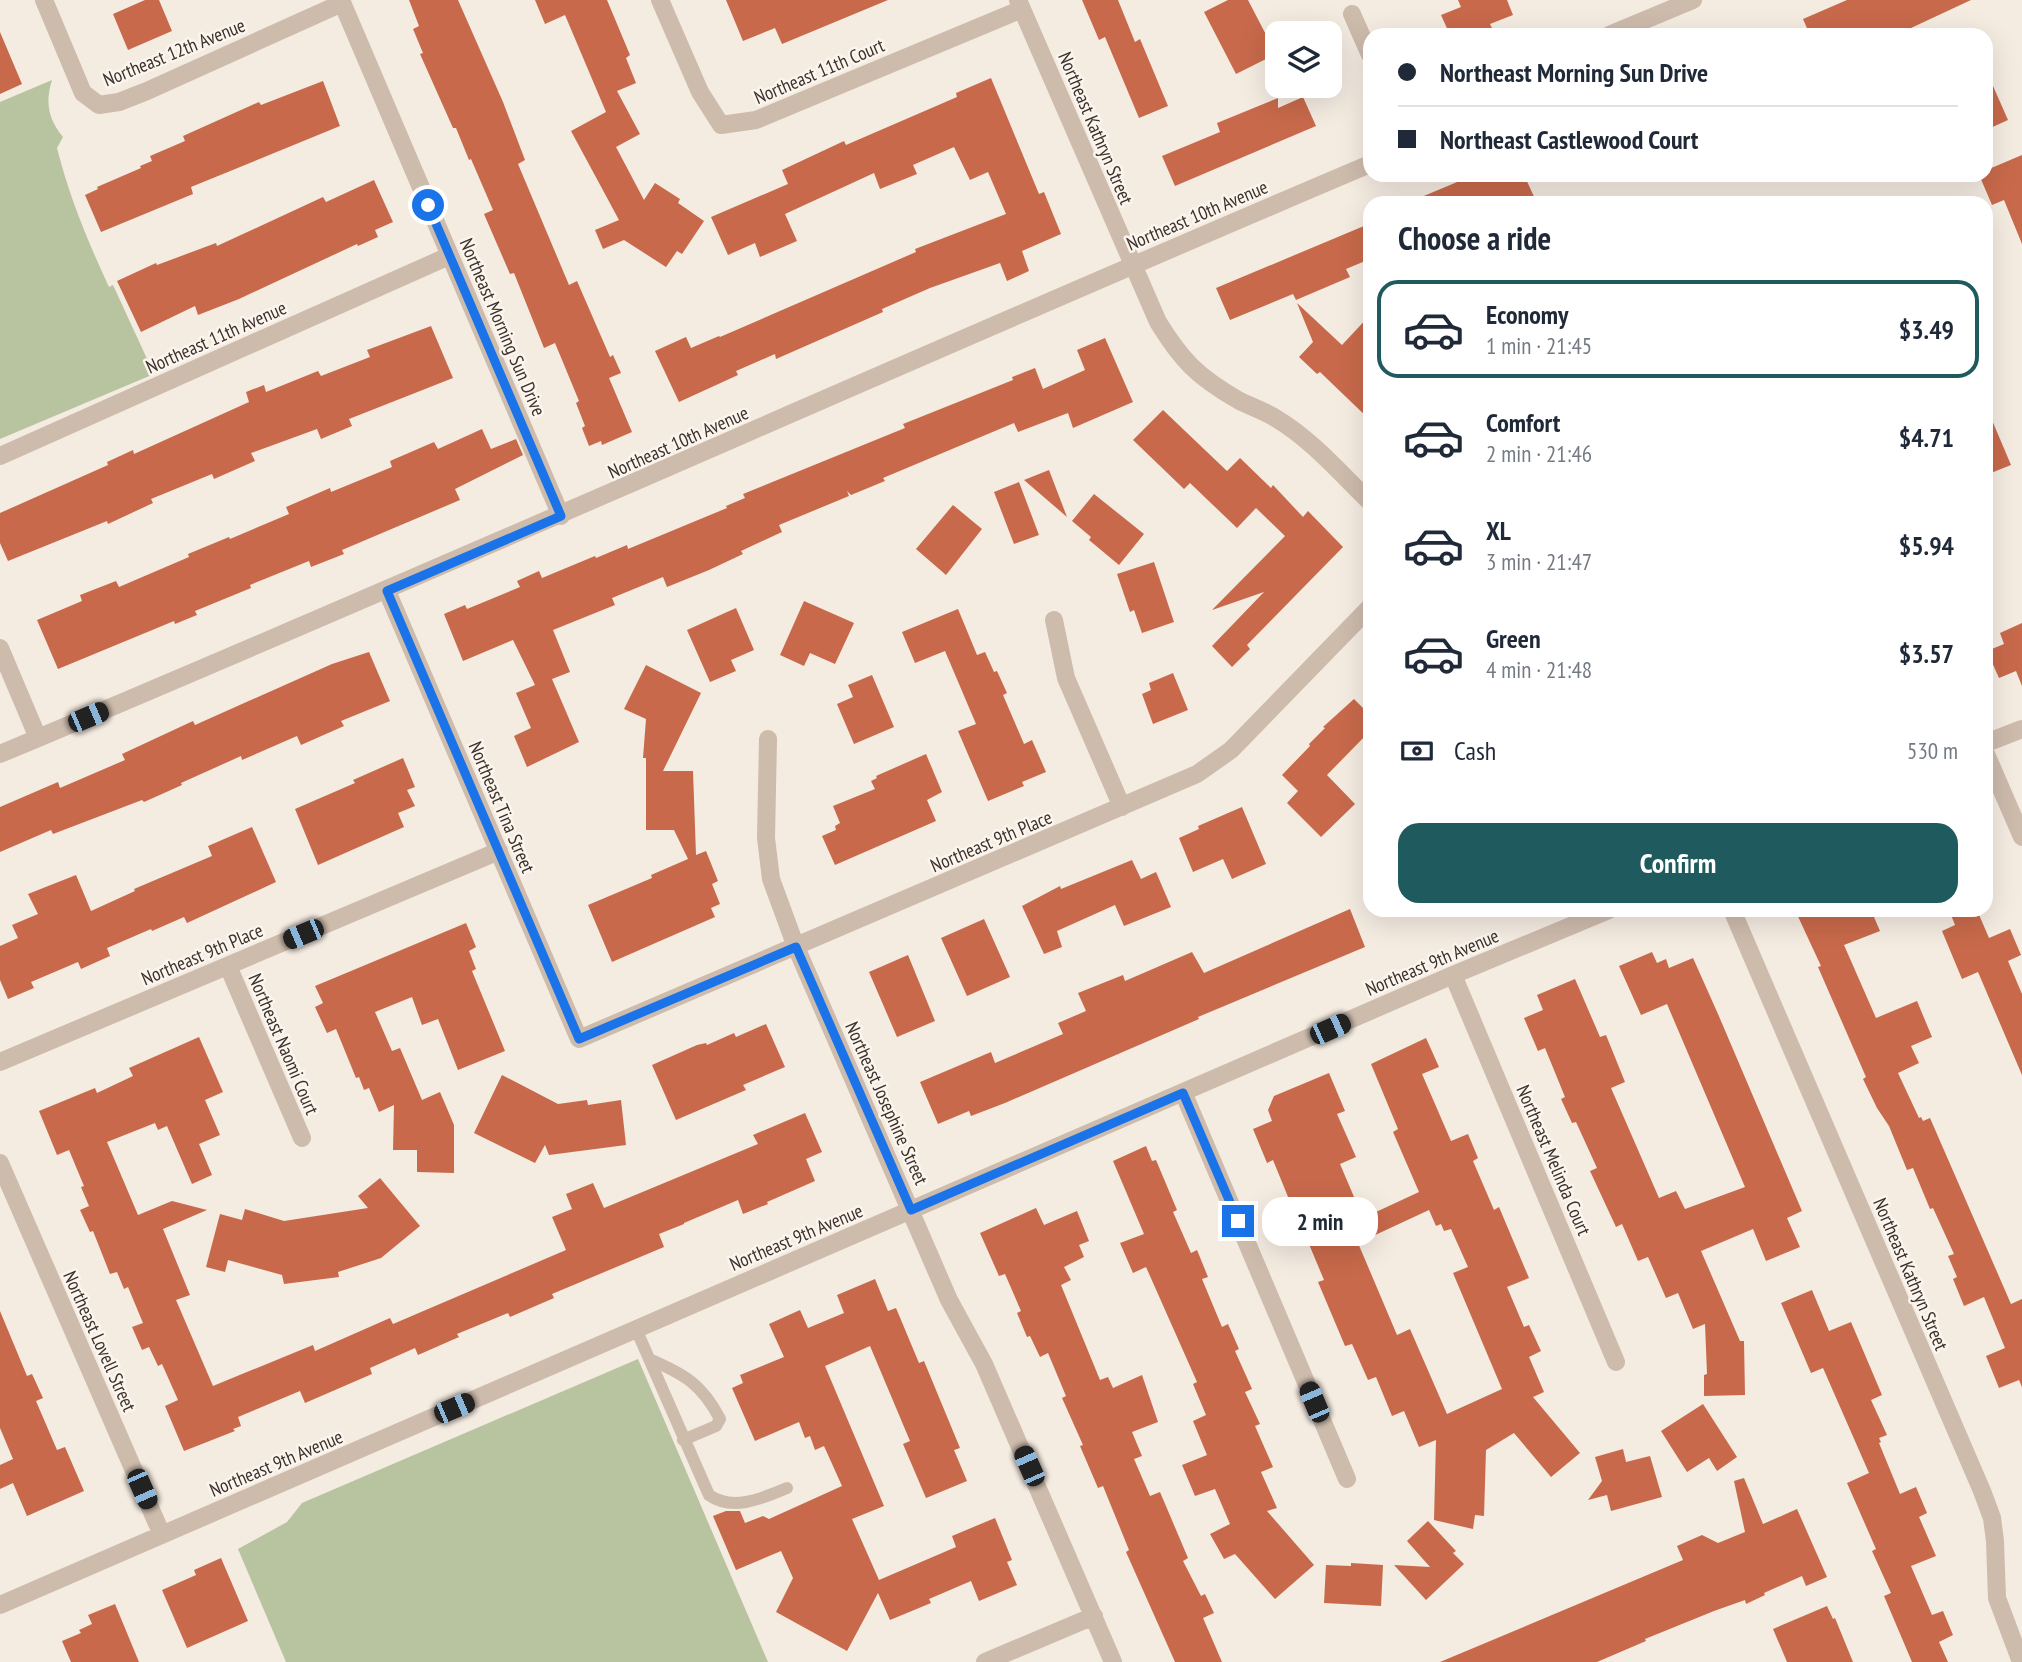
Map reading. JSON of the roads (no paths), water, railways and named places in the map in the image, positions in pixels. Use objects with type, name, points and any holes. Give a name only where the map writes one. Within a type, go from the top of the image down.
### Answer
[{"type":"street","name":"Northeast 12th Avenue","points":[[44,0],[83,93],[99,105],[119,102],[147,91],[341,2]]},
{"type":"street","name":"Northeast 11th Court","points":[[660,0],[700,92],[721,125],[756,121],[1020,5]]},
{"type":"street","points":[[1625,28],[1687,1]]},
{"type":"street","name":"Northeast Morning Sun Drive","points":[[341,2],[561,516]]},
{"type":"street","name":"Northeast Kathryn Street","points":[[1020,5],[1158,322],[1182,359],[1194,371],[1240,401],[1278,419],[1310,444],[1363,495]]},
{"type":"street","points":[[1352,14],[1363,39]]},
{"type":"street","name":"Northeast 10th Avenue","points":[[0,754],[387,591],[1363,167]]},
{"type":"street","name":"Northeast 11th Avenue","points":[[0,456],[449,256]]},
{"type":"street","name":"Northeast Tina Street","points":[[387,591],[579,1039]]},
{"type":"street","name":"Northeast 9th Place","points":[[579,1039],[1197,774],[1231,750],[1363,614]]},
{"type":"street","points":[[1054,620],[1066,678],[1122,807]]},
{"type":"street","points":[[0,648],[38,738]]},
{"type":"street","points":[[1993,740],[2022,729]]},
{"type":"street","name":"Northeast Josephine Street","points":[[768,739],[766,838],[771,879],[796,947],[949,1300],[984,1364],[1114,1662]]},
{"type":"street","points":[[1993,770],[2022,837]]},
{"type":"street","name":"Northeast 9th Place","points":[[0,1062],[499,851]]},
{"type":"street","name":"Northeast 9th Avenue","points":[[0,1605],[1452,975],[1592,917]]},
{"type":"street","name":"Northeast Kathryn Street","points":[[1735,917],[1982,1491],[1992,1518],[1997,1598],[2021,1662]]},
{"type":"street","name":"Northeast Naomi Court","points":[[228,966],[302,1138]]},
{"type":"street","name":"Northeast Melinda Court","points":[[1452,975],[1616,1362]]},
{"type":"street","points":[[1183,1093],[1347,1479]]},
{"type":"street","name":"Northeast Lovell Street","points":[[0,1163],[162,1535]]},
{"type":"street","points":[[985,1662],[1094,1616]]},
{"type":"lane","points":[[636,1329],[703,1487],[709,1495],[717,1501],[729,1504],[747,1502],[788,1488]]},
{"type":"lane","points":[[649,1359],[681,1373],[699,1386],[720,1419],[716,1426],[683,1440]]}]
